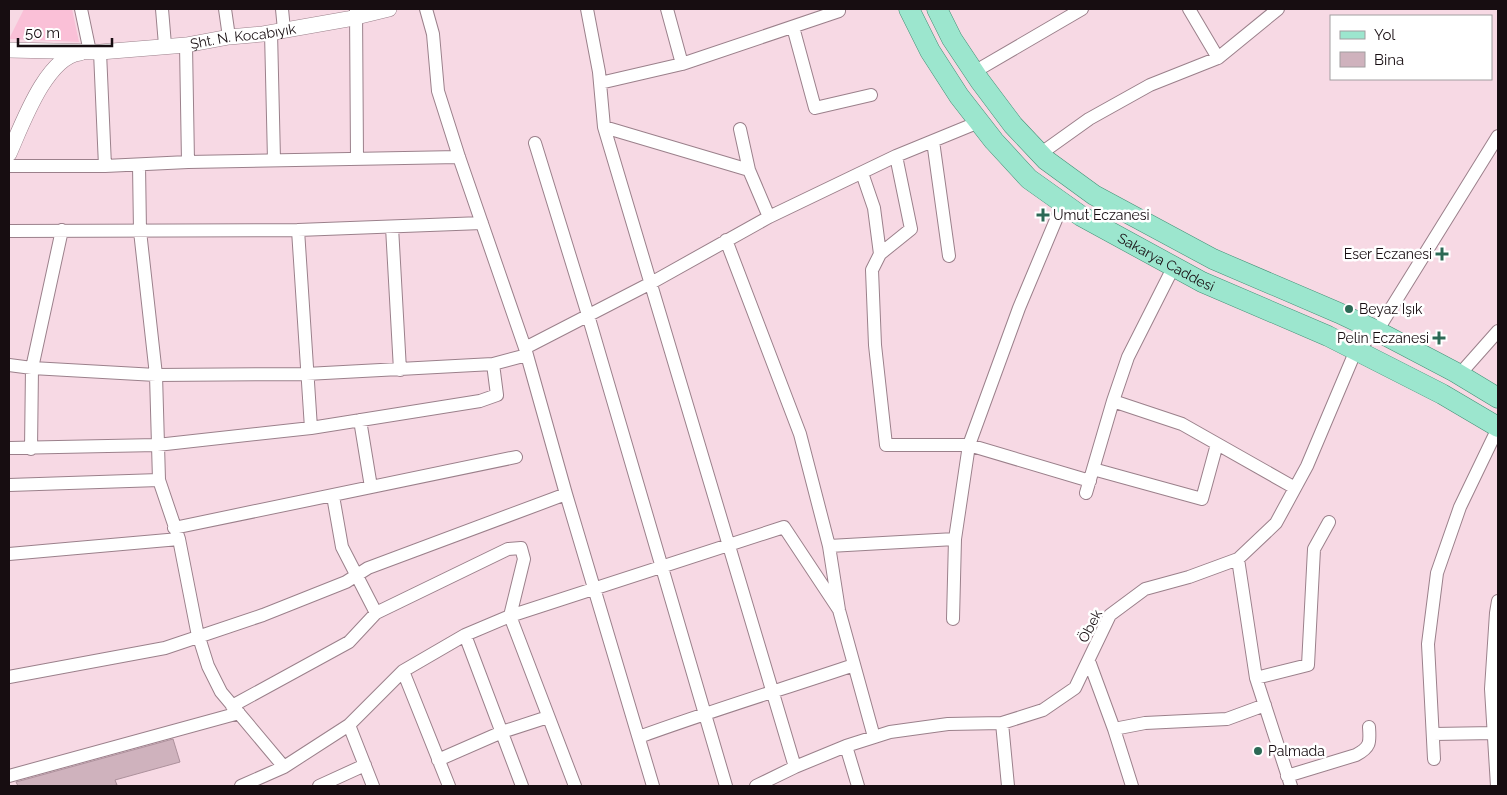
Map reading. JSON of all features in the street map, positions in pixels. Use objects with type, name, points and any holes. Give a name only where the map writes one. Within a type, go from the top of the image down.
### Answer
[{"type":"main road","name":"Sakarya Caddesi","points":[[909,9],[930,51],[959,96],[994,141],[1029,179],[1081,216],[1202,282],[1356,350],[1442,394],[1498,427]]},
{"type":"main road","name":"Sakarya Caddesi","points":[[937,9],[952,39],[1013,125],[1046,160],[1094,195],[1214,259],[1339,313],[1377,332],[1459,375],[1498,398]]},
{"type":"street","points":[[81,9],[95,52],[105,166]]},
{"type":"street","points":[[162,9],[166,45]]},
{"type":"street","points":[[225,9],[228,36]]},
{"type":"street","points":[[274,160],[278,31],[282,9]]},
{"type":"street","name":"Şht. N. Kocabıyık","points":[[9,50],[95,52],[166,45],[186,45],[228,36],[278,31],[356,13],[389,9]]},
{"type":"street","points":[[426,9],[433,34],[438,91],[526,351],[566,494],[653,786]]},
{"type":"street","points":[[587,9],[600,84],[604,127],[795,767]]},
{"type":"street","points":[[667,9],[682,64]]},
{"type":"street","points":[[974,72],[1082,9]]},
{"type":"street","points":[[1189,9],[1218,58]]},
{"type":"street","points":[[1040,154],[1089,119],[1150,85],[1218,58],[1278,9]]},
{"type":"street","points":[[600,84],[682,64],[840,12]]},
{"type":"street","points":[[356,13],[357,158]]},
{"type":"street","points":[[793,27],[815,108],[870,95]]},
{"type":"street","points":[[186,45],[188,162]]},
{"type":"street","points":[[9,154],[40,87],[53,68],[77,53],[95,52]]},
{"type":"street","points":[[9,366],[156,375],[306,374],[493,364],[526,351],[588,315],[651,283],[769,217],[896,156],[979,122]]},
{"type":"street","points":[[604,127],[749,170]]},
{"type":"street","points":[[740,129],[749,170],[769,217]]},
{"type":"street","name":"Öbek","points":[[756,786],[778,781],[795,767],[846,746],[890,732],[948,724],[1002,723],[1043,710],[1075,688],[1110,616],[1145,589],[1189,577],[1238,559],[1276,522],[1307,466],[1356,350],[1377,332],[1498,136]]},
{"type":"street","points":[[933,141],[948,256]]},
{"type":"street","points":[[535,143],[588,315],[726,786]]},
{"type":"street","points":[[9,166],[105,166],[188,162],[459,156]]},
{"type":"street","points":[[896,156],[911,230],[880,254],[872,270],[875,346],[886,445],[969,445],[1089,481],[1202,499],[1217,444]]},
{"type":"street","points":[[139,165],[140,231],[156,375],[159,480],[177,533],[199,637],[208,666],[221,692],[284,767]]},
{"type":"street","points":[[862,173],[874,208],[880,254]]},
{"type":"street","points":[[953,619],[955,540],[969,445],[1019,308],[1063,203]]},
{"type":"street","points":[[9,231],[298,230],[482,223]]},
{"type":"street","points":[[392,227],[400,370]]},
{"type":"street","points":[[30,449],[32,368],[62,230]]},
{"type":"street","points":[[298,230],[310,428]]},
{"type":"street","points":[[726,240],[800,434],[829,546],[839,610],[874,737]]},
{"type":"street","points":[[1089,481],[1128,357],[1174,266]]},
{"type":"street","points":[[1459,375],[1498,331]]},
{"type":"street","points":[[9,448],[157,445],[310,428],[480,400],[496,395],[493,364]]},
{"type":"street","points":[[1113,401],[1182,424],[1295,488]]},
{"type":"street","points":[[360,420],[371,487]]},
{"type":"street","points":[[1434,758],[1428,644],[1437,573],[1460,507],[1498,427]]},
{"type":"street","points":[[9,554],[177,533],[371,487],[516,457]]},
{"type":"street","points":[[9,485],[159,480]]},
{"type":"street","points":[[9,677],[165,648],[199,637],[263,615],[356,576],[368,568],[566,494]]},
{"type":"street","points":[[333,496],[342,547],[376,613]]},
{"type":"street","points":[[1256,678],[1308,665],[1314,549],[1329,522]]},
{"type":"street","points":[[240,786],[284,767],[349,725],[403,670],[465,635],[510,616],[784,527],[839,610]]},
{"type":"street","points":[[829,546],[955,540]]},
{"type":"street","points":[[9,776],[236,710],[349,642],[376,613],[508,549],[520,548],[524,558],[510,616],[575,786]]},
{"type":"street","points":[[1238,559],[1256,678],[1289,781],[1366,750],[1370,742],[1369,727]]},
{"type":"street","points":[[1497,786],[1491,689],[1498,601]]},
{"type":"street","points":[[465,635],[522,786]]},
{"type":"street","points":[[1088,661],[1114,729],[1132,786]]},
{"type":"street","points":[[639,737],[705,713],[772,693],[854,665]]},
{"type":"street","points":[[403,670],[449,786]]},
{"type":"street","points":[[1114,729],[1145,723],[1227,719],[1265,705]]},
{"type":"street","points":[[438,760],[502,732],[548,717]]},
{"type":"street","points":[[1002,723],[1008,786]]},
{"type":"street","points":[[349,725],[373,786]]},
{"type":"street","points":[[1433,734],[1494,733]]},
{"type":"street","points":[[846,746],[858,786]]},
{"type":"street","points":[[319,786],[365,766]]},
{"type":"shaded area","points":[[24,9],[72,9],[79,42],[9,39]]},
{"type":"building","points":[[173,739],[180,762],[115,780],[117,785],[18,786],[16,782]]},
{"type":"place","name":"Umut Eczanesi","points":[[1043,215]]},
{"type":"place","name":"Eser Eczanesi","points":[[1442,254]]},
{"type":"place","name":"Beyaz Işık","points":[[1349,309]]},
{"type":"place","name":"Pelin Eczanesi","points":[[1439,338]]},
{"type":"place","name":"Palmada","points":[[1258,751]]}]
